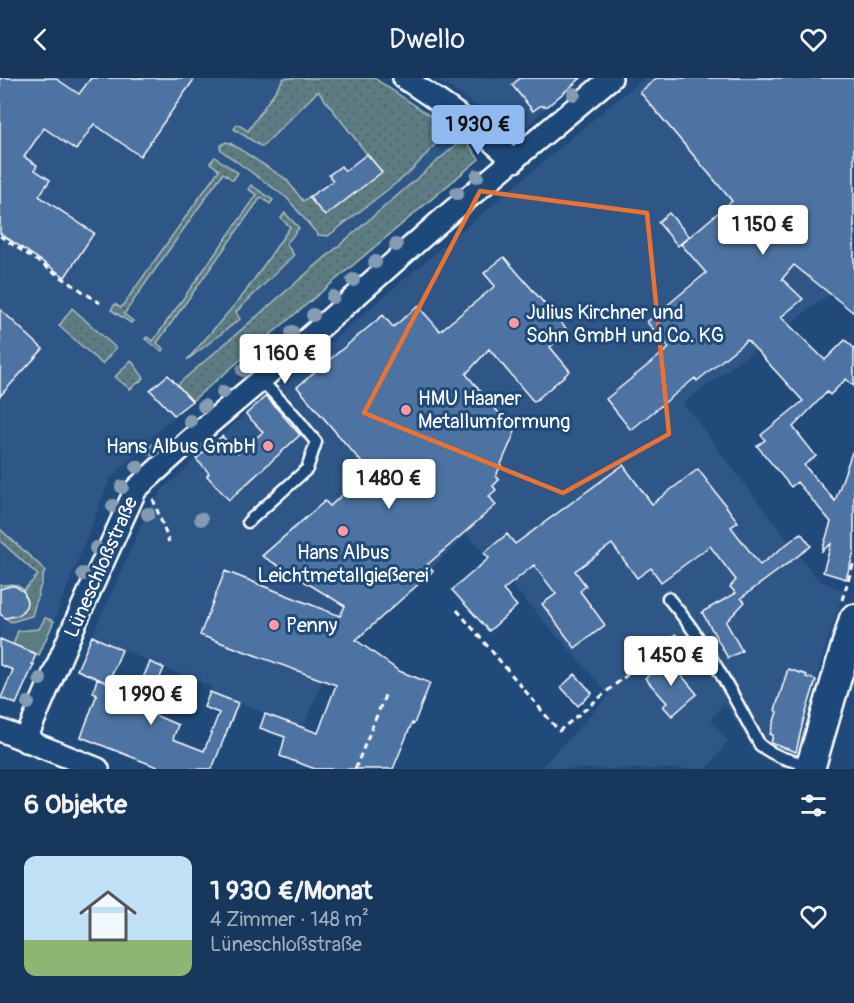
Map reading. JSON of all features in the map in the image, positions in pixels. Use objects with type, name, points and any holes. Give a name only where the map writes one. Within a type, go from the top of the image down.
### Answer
[{"type":"main road","points":[[814,768],[854,618]]},
{"type":"street","points":[[404,78],[446,106],[514,161]]},
{"type":"street","name":"Lüneschloßstraße","points":[[25,741],[136,489],[445,218],[611,78]]},
{"type":"street","points":[[0,730],[98,769]]},
{"type":"lane","points":[[248,522],[307,469],[316,442],[261,380]]},
{"type":"lane","points":[[668,598],[711,656],[760,745],[783,759],[814,768]]},
{"type":"path","points":[[0,236],[100,303]]},
{"type":"path","points":[[154,501],[169,542]]},
{"type":"path","points":[[457,610],[559,731],[688,624]]},
{"type":"path","points":[[355,769],[386,693]]},
{"type":"highlighted area","points":[[480,191],[647,213],[669,434],[563,493],[364,413]]},
{"type":"shaded area","points":[[0,78],[374,78],[464,138],[479,159],[166,423],[110,479],[54,621],[45,618],[39,629],[13,645],[0,639]]},
{"type":"shaded area","points":[[435,78],[581,78],[524,128],[515,129],[508,127]]},
{"type":"shaded area","points":[[644,78],[821,78],[854,276],[683,403],[818,580],[844,590],[787,769],[756,754],[724,702],[711,720],[728,741],[707,769],[540,769],[609,695],[467,534],[374,624],[352,610],[303,728],[210,692],[212,687],[92,636],[148,510],[163,489],[266,396]]},
{"type":"green space","points":[[284,78],[374,78],[450,129],[409,173],[328,236],[318,235],[287,198],[220,148],[226,142],[230,143],[286,179],[303,201],[309,197],[325,216],[381,172],[318,91],[262,147],[234,129],[237,124],[248,131]]},
{"type":"green space","points":[[464,138],[479,159],[192,401],[177,385]]},
{"type":"green space","points":[[215,157],[238,173],[233,180],[223,173],[124,314],[133,321],[131,323],[111,310],[115,304],[121,308],[219,170],[210,163]]},
{"type":"green space","points":[[251,185],[273,200],[270,204],[261,197],[157,343],[164,349],[162,351],[145,339],[147,337],[153,341],[257,195],[248,189]]},
{"type":"green space","points":[[285,213],[299,228],[286,244],[294,255],[236,312],[240,319],[187,360],[244,294],[290,227],[281,218]]},
{"type":"green space","points":[[72,308],[116,348],[102,364],[59,326]]},
{"type":"green space","points":[[131,360],[144,378],[130,389],[115,377]]},
{"type":"green space","points":[[0,529],[45,570],[32,616],[11,622],[0,614],[0,585],[14,584],[24,590],[38,575],[0,541]]},
{"type":"green space","points":[[45,618],[54,621],[39,655],[13,645],[18,631],[39,629]]},
{"type":"building","points":[[0,78],[55,78],[79,94],[91,78],[195,78],[140,156],[94,124],[76,150],[44,128],[24,157],[37,165],[35,170],[50,180],[39,196],[94,233],[65,277],[0,233]]},
{"type":"building","points":[[520,78],[581,78],[548,106],[540,106],[533,111],[512,85]]},
{"type":"building","points":[[657,78],[854,78],[854,313],[794,265],[782,279],[803,299],[781,317],[825,360],[845,340],[854,348],[854,386],[846,379],[830,395],[827,392],[793,427],[816,456],[804,465],[835,501],[852,452],[854,453],[854,552],[846,579],[823,572],[831,544],[822,551],[831,522],[797,482],[791,487],[757,446],[765,440],[761,435],[803,401],[747,340],[697,381],[695,378],[631,430],[606,399],[669,348],[647,322],[706,273],[681,244],[732,201],[640,92]]},
{"type":"building","points":[[367,154],[382,172],[325,216],[309,197],[333,181],[329,175],[341,166],[345,171]]},
{"type":"building","points":[[669,213],[689,236],[678,246],[658,222]]},
{"type":"building","points":[[504,257],[568,331],[550,347],[570,371],[534,402],[489,349],[466,374],[515,432],[496,476],[499,480],[493,486],[496,490],[489,496],[496,505],[427,565],[433,571],[356,640],[399,671],[430,683],[414,724],[412,723],[393,769],[315,769],[280,756],[285,737],[260,728],[265,714],[318,733],[336,685],[200,635],[225,571],[340,616],[345,606],[262,556],[325,501],[330,506],[369,471],[297,387],[383,315],[393,327],[418,306],[440,331],[495,286],[484,273]]},
{"type":"building","points":[[0,309],[43,349],[0,396]]},
{"type":"building","points":[[168,375],[192,401],[174,415],[150,390]]},
{"type":"building","name":"Hans Albus GmbH","points":[[266,396],[300,435],[229,500],[207,476],[209,473],[196,459],[222,436],[238,453],[263,432],[246,414]]},
{"type":"building","points":[[623,465],[652,504],[698,469],[738,522],[731,527],[760,565],[801,533],[811,546],[741,598],[745,602],[726,622],[742,651],[728,658],[702,612],[736,593],[730,587],[736,580],[710,546],[661,582],[651,568],[637,578],[612,544],[575,571],[586,586],[580,591],[605,625],[575,648],[542,604],[556,594],[534,565],[503,590],[517,606],[489,631],[452,590],[489,558],[484,553],[507,534],[515,544]]},
{"type":"building","points":[[15,586],[24,592],[27,602],[19,615],[6,618],[0,614],[0,589]]},
{"type":"building","points":[[92,636],[122,650],[108,683],[77,670]]},
{"type":"building","points":[[0,639],[36,654],[32,664],[34,664],[16,704],[1,698],[13,670],[0,665]]},
{"type":"building","points":[[668,659],[697,694],[672,716],[663,706],[667,703],[645,678]]},
{"type":"building","points":[[150,662],[164,668],[151,699],[154,700],[150,713],[178,725],[173,739],[204,751],[219,713],[204,707],[210,692],[238,703],[212,769],[162,769],[81,737],[97,694],[93,692],[97,679],[136,694]]},
{"type":"building","points":[[788,669],[816,680],[796,752],[771,743],[773,735],[770,734]]},
{"type":"building","points":[[575,674],[592,693],[578,706],[561,687]]},
{"type":"place","name":"Julius Kirchner und Sohn GmbH und Co. KG","points":[[514,323]]},
{"type":"place","name":"HMU Haaner Metallumformung","points":[[406,410]]},
{"type":"place","name":"Hans Albus GmbH","points":[[268,446]]},
{"type":"place","name":"Hans Albus Leichtmetallgießerei","points":[[343,531]]},
{"type":"place","name":"Penny","points":[[274,625]]}]
